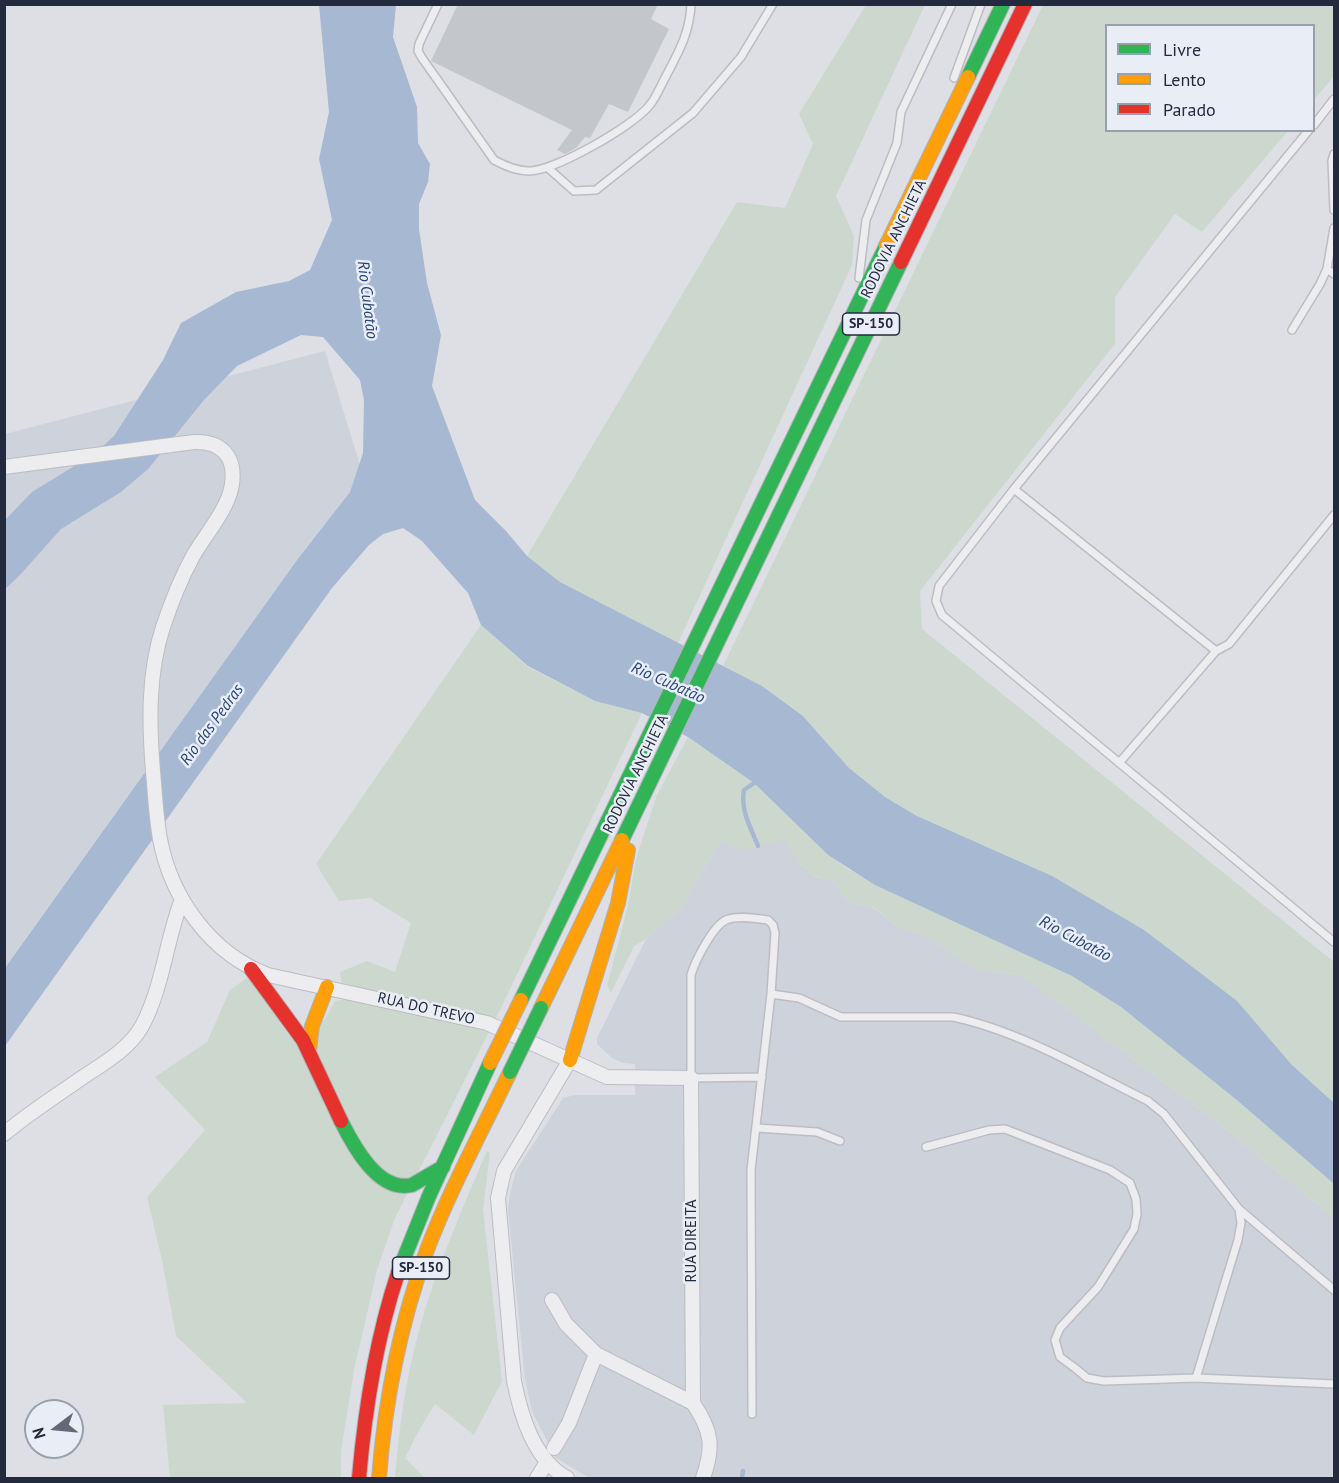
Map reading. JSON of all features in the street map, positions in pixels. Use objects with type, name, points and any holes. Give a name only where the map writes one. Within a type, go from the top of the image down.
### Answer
[{"type":"highway","name":"RODOVIA ANCHIETA","points":[[360,1479],[363,1429],[381,1334],[398,1275],[443,1167],[490,1064],[1003,4]]},
{"type":"highway","name":"RODOVIA ANCHIETA","points":[[379,1479],[383,1431],[393,1369],[418,1279],[441,1217],[1025,4]]},
{"type":"highway","points":[[570,1060],[618,903],[634,815]]},
{"type":"highway","points":[[251,969],[309,1051],[354,1145],[371,1168],[399,1186],[416,1184],[443,1167]]},
{"type":"highway","points":[[309,1051],[309,1036],[313,1018],[327,987]]},
{"type":"street","name":"RUA DO TREVO","points":[[4,467],[205,441],[221,448],[228,456],[233,467],[232,486],[222,508],[193,556],[162,629],[153,662],[151,692],[151,747],[160,839],[164,855],[182,899],[202,929],[226,954],[251,969],[268,975],[487,1023],[607,1077],[692,1078]]},
{"type":"street","points":[[4,1134],[110,1059],[141,1028],[155,994],[172,925],[182,899]]},
{"type":"street","points":[[567,1479],[547,1462],[532,1437],[514,1381],[498,1198],[504,1171],[510,1158],[570,1060]]},
{"type":"street","name":"RUA DIREITA","points":[[692,1078],[693,1403]]},
{"type":"street","points":[[552,1300],[566,1324],[596,1354],[693,1403],[700,1413],[710,1438],[710,1458],[703,1479]]},
{"type":"street","points":[[554,1448],[569,1423],[596,1354]]},
{"type":"street","points":[[537,1479],[547,1462]]},
{"type":"lane","points":[[438,4],[419,44],[418,51],[494,160],[510,168],[529,171],[548,168],[575,156],[638,118],[651,105],[686,38],[691,4]]},
{"type":"lane","points":[[548,168],[574,191],[596,190],[693,113],[741,57],[773,4]]},
{"type":"lane","points":[[856,304],[866,220],[897,143],[901,112],[952,4]]},
{"type":"lane","points":[[950,90],[981,4]]},
{"type":"lane","points":[[1315,124],[1333,103]]},
{"type":"lane","points":[[914,187],[941,112]]},
{"type":"lane","points":[[1307,132],[1014,489],[939,586],[936,601],[942,615],[1335,942]]},
{"type":"lane","points":[[1335,154],[1332,161],[1335,210]]},
{"type":"lane","points":[[1292,330],[1327,269],[1335,228]]},
{"type":"lane","points":[[1327,269],[1335,274]]},
{"type":"lane","points":[[1014,489],[1216,651]]},
{"type":"lane","points":[[1119,763],[1216,651],[1229,644],[1335,515]]},
{"type":"lane","points":[[752,1414],[750,1185],[757,1128],[771,994],[775,933],[773,924],[768,920],[728,919],[720,923],[695,962],[691,975],[692,1078],[762,1077]]},
{"type":"lane","points":[[771,994],[799,998],[841,1017],[953,1017],[1007,1032],[1148,1101],[1164,1114],[1181,1133],[1239,1209],[1335,1290]]},
{"type":"lane","points":[[757,1128],[817,1132],[840,1141]]},
{"type":"lane","points":[[926,1147],[988,1130],[1005,1129],[1110,1170],[1130,1183],[1136,1199],[1137,1215],[1134,1229],[1098,1287],[1060,1328],[1055,1340],[1060,1357],[1087,1378],[1104,1381],[1196,1378],[1335,1384]]},
{"type":"lane","points":[[1196,1378],[1238,1240],[1241,1223],[1239,1209]]},
{"type":"shaded area","points":[[866,5],[925,5],[836,196],[854,236],[852,265],[678,643],[560,582],[527,556],[737,202],[785,208],[813,144],[799,114]]},
{"type":"shaded area","points":[[1043,5],[1334,5],[1334,76],[1315,99],[1315,24],[1105,24],[1105,132],[1287,132],[1202,232],[1175,214],[1115,297],[1115,344],[920,591],[922,629],[1334,962],[1334,1103],[1291,1064],[885,797],[848,767],[803,716],[762,686],[723,666]]},
{"type":"shaded area","points":[[325,351],[360,465],[350,492],[297,560],[5,968],[5,434]]},
{"type":"shaded area","points":[[481,625],[528,667],[595,701],[642,713],[498,1014],[395,1218],[377,1270],[354,1370],[341,1452],[341,1478],[170,1478],[163,1405],[247,1403],[176,1336],[162,1260],[147,1197],[205,1130],[155,1077],[207,1042],[230,990],[248,977],[290,1036],[325,1019],[335,1001],[349,999],[353,985],[342,983],[340,972],[367,961],[395,972],[411,923],[370,898],[339,901],[316,864]]},
{"type":"shaded area","points":[[688,737],[754,783],[828,855],[848,869],[1072,976],[1121,1007],[1238,1101],[1334,1184],[1334,1218],[1226,1129],[1026,978],[1013,974],[978,970],[920,933],[900,928],[872,906],[855,905],[842,895],[835,882],[816,876],[804,868],[786,840],[741,850],[720,841],[681,908],[646,939],[634,946],[611,993],[607,985],[628,906],[636,859],[656,797]]},
{"type":"shaded area","points":[[786,840],[800,864],[816,877],[835,882],[842,895],[855,905],[871,906],[900,928],[920,933],[978,970],[1013,974],[1026,978],[1226,1129],[1334,1218],[1334,1478],[589,1478],[556,1458],[532,1411],[525,1380],[508,1209],[516,1171],[563,1098],[575,1095],[635,1095],[635,1064],[623,1063],[612,1058],[597,1044],[597,1038],[646,939],[681,908],[720,841]]},
{"type":"shaded area","points":[[487,1151],[490,1153],[483,1209],[502,1381],[474,1435],[435,1404],[405,1458],[425,1478],[395,1478],[403,1406],[418,1334],[440,1264]]},
{"type":"water","points":[[319,5],[396,5],[393,37],[417,107],[418,143],[430,164],[428,182],[419,204],[419,229],[427,283],[441,335],[432,386],[475,500],[527,556],[560,582],[762,686],[803,716],[848,767],[885,797],[917,816],[1052,876],[1144,930],[1237,1001],[1291,1064],[1334,1103],[1334,1184],[1238,1101],[1121,1007],[1072,976],[875,885],[828,855],[754,783],[688,737],[642,713],[595,701],[528,666],[481,625],[468,593],[422,541],[403,528],[383,534],[369,545],[332,588],[5,1046],[5,968],[297,560],[350,492],[363,453],[364,400],[360,380],[323,337],[301,335],[237,366],[204,400],[148,469],[121,492],[61,529],[5,589],[5,520],[32,492],[94,454],[114,436],[163,360],[181,323],[236,292],[289,281],[310,270],[332,220],[319,159],[329,112]]},
{"type":"building","points":[[458,4],[658,4],[651,19],[669,29],[628,112],[609,104],[590,138],[585,137],[576,148],[565,154],[557,150],[572,130],[431,61]]},
{"type":"waterway","points":[[758,846],[747,819],[743,797],[744,790],[760,782]]},
{"type":"waterway","points":[[742,1478],[743,1471]]},
{"type":"traffic: fast","points":[[968,77],[1003,4]]},
{"type":"traffic: fast","points":[[521,1000],[886,246]]},
{"type":"traffic: fast","points":[[622,840],[901,262]]},
{"type":"traffic: fast","points":[[510,1072],[541,1008]]},
{"type":"traffic: fast","points":[[398,1273],[429,1196],[490,1063]]},
{"type":"traffic: fast","points":[[341,1121],[368,1165],[388,1182],[400,1186],[412,1185],[443,1167]]},
{"type":"traffic: slow","points":[[886,246],[968,77]]},
{"type":"traffic: slow","points":[[541,1008],[622,840]]},
{"type":"traffic: slow","points":[[570,1060],[618,903],[628,850]]},
{"type":"traffic: slow","points":[[309,1051],[312,1026],[327,987]]},
{"type":"traffic: slow","points":[[490,1063],[521,1000]]},
{"type":"traffic: slow","points":[[379,1478],[385,1420],[395,1362],[417,1278],[446,1205],[510,1072]]},
{"type":"traffic: jam","points":[[901,262],[1025,4]]},
{"type":"traffic: jam","points":[[251,969],[303,1040],[341,1121]]},
{"type":"traffic: jam","points":[[359,1478],[372,1374],[383,1323],[398,1273]]},
{"type":"water label","name":"Rio Cubatão","points":[[367,300]]},
{"type":"water label","name":"Rio Cubatão","points":[[668,683]]},
{"type":"water label","name":"Rio das Pedras","points":[[212,725]]},
{"type":"water label","name":"Rio Cubatão","points":[[1075,939]]}]
